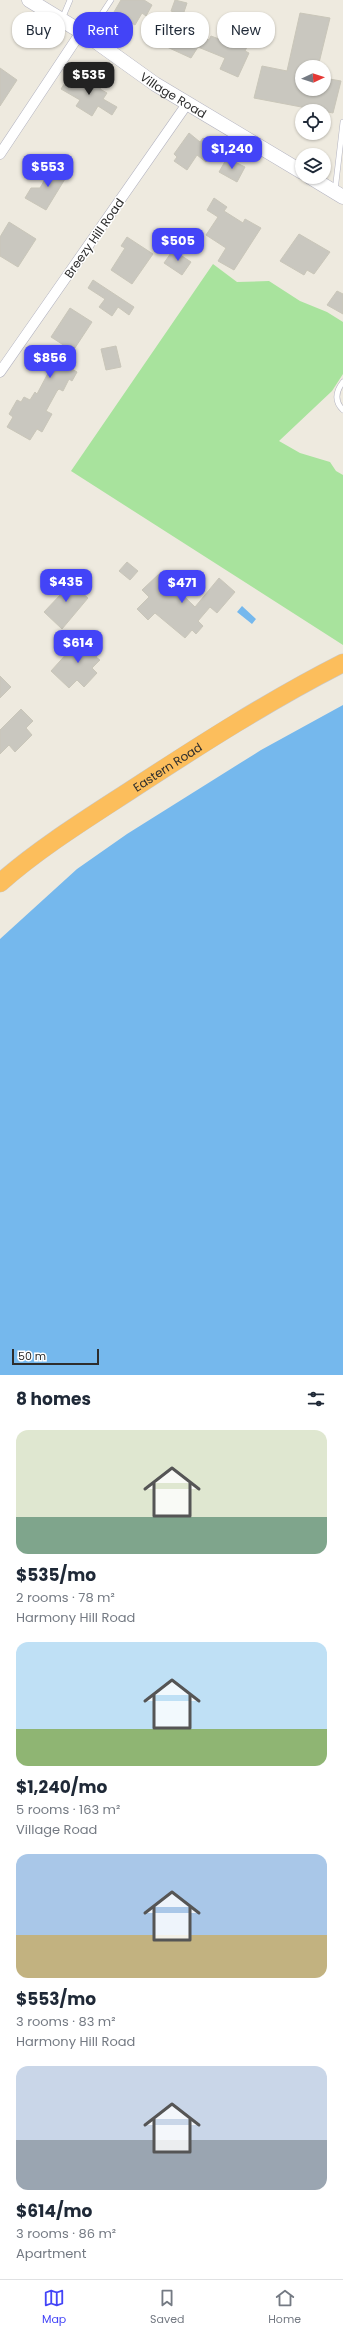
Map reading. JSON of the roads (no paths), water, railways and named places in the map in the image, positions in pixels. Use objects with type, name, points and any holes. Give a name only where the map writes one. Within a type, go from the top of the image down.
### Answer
[{"type":"highway","name":"Eastern Road","points":[[0,883],[74,827],[168,766],[307,681],[343,663]]},
{"type":"main road","name":"Village Road","points":[[29,0],[48,12]]},
{"type":"main road","name":"Village Road","points":[[104,48],[155,84],[295,168]]},
{"type":"main road","points":[[321,184],[339,195]]},
{"type":"street","points":[[0,154],[74,48]]},
{"type":"street","name":"Breezy Hill Road","points":[[0,372],[187,104]]},
{"type":"lane","points":[[65,13],[70,0]]},
{"type":"lane","points":[[101,12],[111,0]]},
{"type":"lane","points":[[339,195],[343,122]]},
{"type":"lane","points":[[343,382],[336,395],[338,405],[343,410]]},
{"type":"water","points":[[242,606],[256,619],[252,624],[237,612]]},
{"type":"water","points":[[343,705],[343,1375],[0,1375],[0,939],[77,869],[127,834],[261,750]]}]
